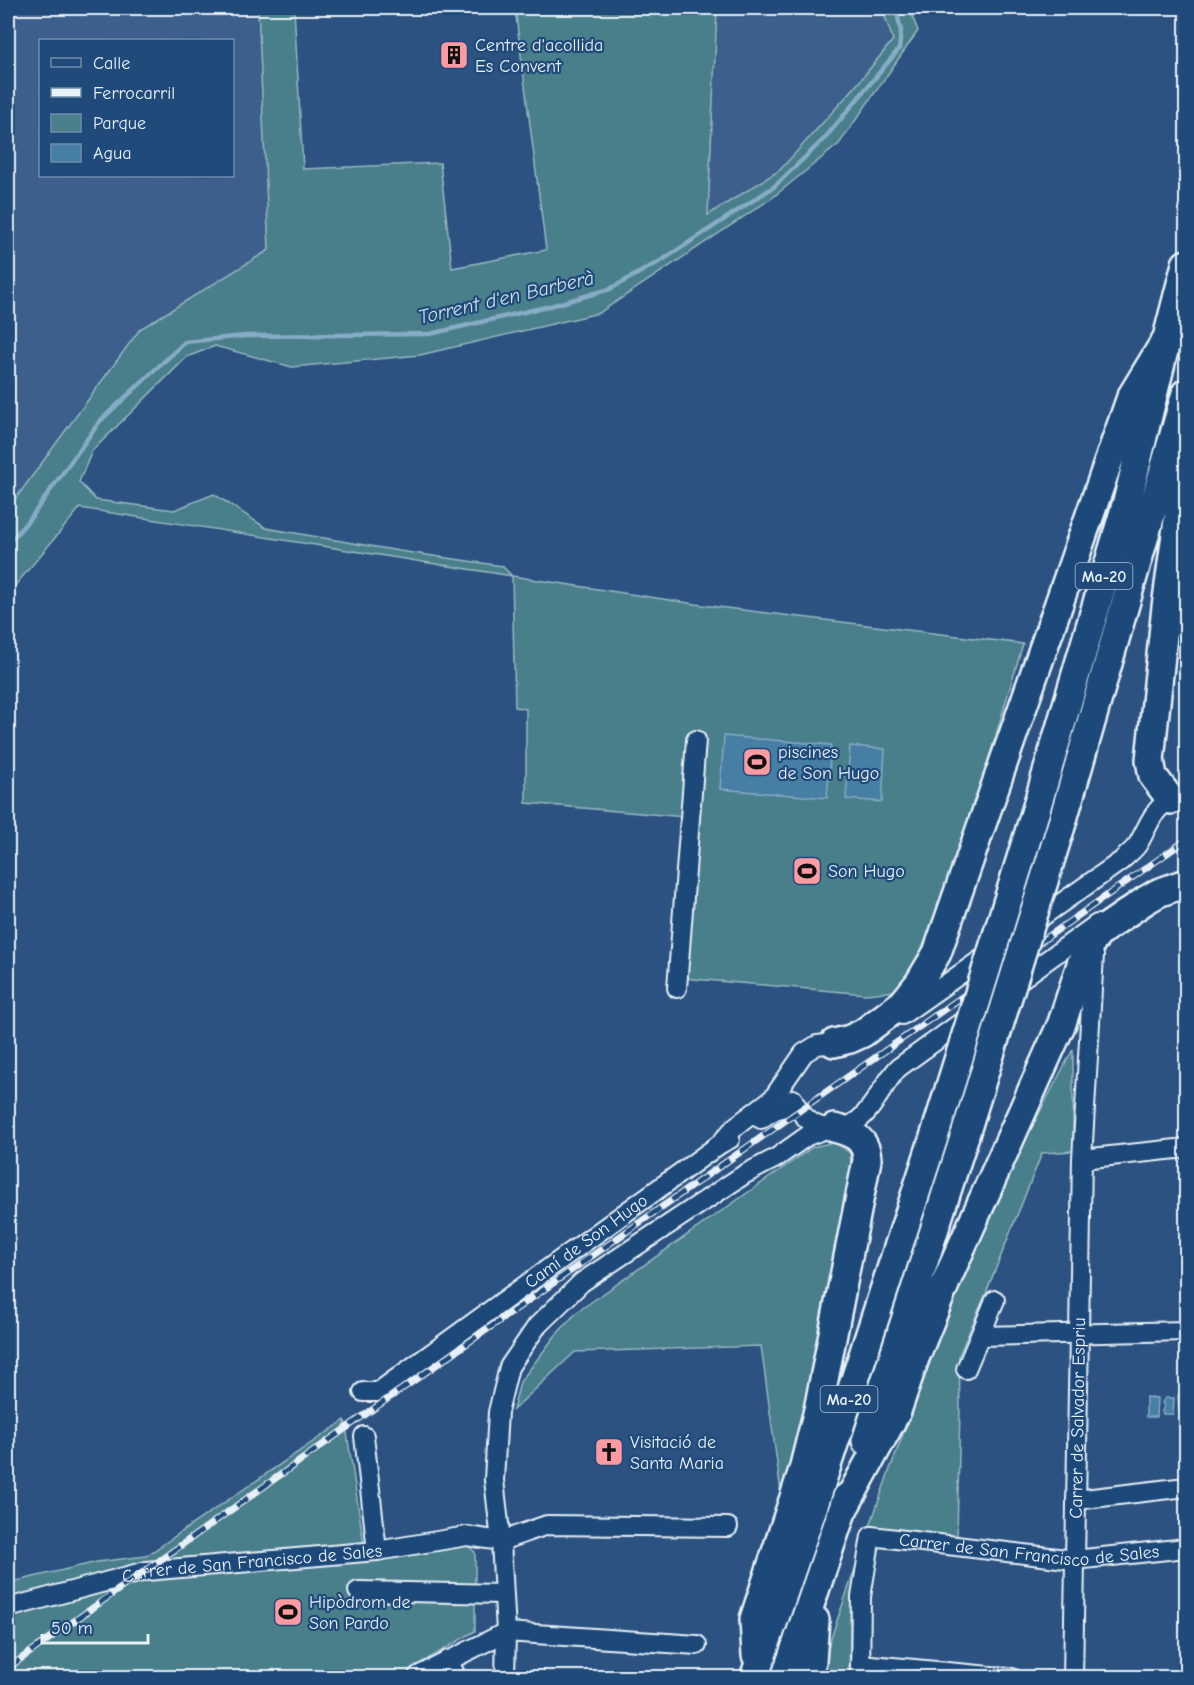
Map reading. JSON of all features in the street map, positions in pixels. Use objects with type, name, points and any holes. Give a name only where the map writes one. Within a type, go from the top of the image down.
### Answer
[{"type":"highway","name":"Ma-20","points":[[756,1674],[819,1490],[938,1125],[1035,813],[1128,498],[1186,264]]},
{"type":"highway","points":[[834,1043],[863,1033],[903,1003],[919,983],[937,952],[1131,396],[1167,338]]},
{"type":"highway","name":"Ma-20","points":[[785,1677],[888,1376],[965,1135],[1062,823],[1186,393]]},
{"type":"highway","points":[[1183,799],[1153,776],[1150,760],[1166,607],[1186,462]]},
{"type":"highway","points":[[842,1512],[897,1411],[948,1275],[1062,1023],[1089,945],[1101,931],[1146,900],[1158,893],[1183,885]]},
{"type":"highway","points":[[756,1674],[754,1619],[803,1470],[818,1410],[867,1160],[866,1149],[856,1136],[831,1128]]},
{"type":"highway","points":[[807,1677],[812,1661],[818,1580]]},
{"type":"street","points":[[676,988],[696,740]]},
{"type":"street","points":[[720,1144],[735,1127],[773,1098],[804,1053],[810,1048],[817,1045],[858,1040],[876,1033],[1112,868],[1137,845],[1154,813],[1165,803],[1183,799]]},
{"type":"street","points":[[800,1112],[815,1124],[831,1128],[843,1128],[860,1120],[868,1112],[888,1078],[898,1068],[1088,931],[1145,893],[1161,887],[1183,885]]},
{"type":"street","name":"Carrer de Salvador Espriu","points":[[1073,1677],[1082,1159],[1094,956]]},
{"type":"street","points":[[745,1174],[797,1132],[801,1122],[800,1112],[791,1093],[793,1068]]},
{"type":"street","name":"Camí de Son Hugo","points":[[371,1392],[720,1144],[740,1134],[775,1110],[791,1107],[800,1112]]},
{"type":"street","points":[[505,1677],[506,1632],[501,1541],[494,1480],[498,1412],[509,1367],[537,1326],[582,1282],[745,1174],[776,1158],[807,1136],[831,1128]]},
{"type":"street","points":[[1082,1159],[1186,1148]]},
{"type":"street","points":[[966,1369],[995,1300]]},
{"type":"street","points":[[981,1336],[1186,1331]]},
{"type":"street","points":[[364,1436],[377,1551]]},
{"type":"street","points":[[1076,1500],[1186,1487]]},
{"type":"street","name":"Carrer de San Francisco de Sales","points":[[8,1608],[146,1571],[377,1551],[467,1536],[501,1541],[547,1526],[728,1527]]},
{"type":"street","name":"Carrer de San Francisco de Sales","points":[[860,1671],[861,1597],[871,1536],[1075,1560],[1186,1548]]},
{"type":"street","points":[[358,1591],[503,1594]]},
{"type":"street","points":[[418,1676],[506,1632],[697,1645]]},
{"type":"street","points":[[448,1660],[457,1677]]},
{"type":"street","points":[[860,1671],[1012,1677]]},
{"type":"shaded area","points":[[8,8],[258,8],[269,250],[140,329],[8,509]]},
{"type":"shaded area","points":[[717,8],[882,8],[893,40],[855,87],[780,170],[707,216]]},
{"type":"green space","points":[[258,8],[294,8],[303,169],[440,163],[452,268],[546,250],[515,8],[717,8],[708,215],[780,170],[855,87],[893,40],[882,8],[909,8],[918,31],[839,144],[772,198],[599,313],[420,355],[292,367],[215,346],[187,357],[92,451],[79,482],[96,500],[174,510],[214,494],[266,528],[502,566],[512,576],[80,508],[8,594],[8,509],[140,329],[269,250]]},
{"type":"green space","name":"piscines de Son Hugo","points":[[512,576],[702,605],[1023,644],[939,926],[895,991],[866,994],[672,977],[685,817],[526,803],[526,709],[515,707]]},
{"type":"green space","points":[[1073,1049],[1073,1151],[1042,1153],[959,1355],[957,1536],[874,1527],[851,1594],[849,1677],[817,1678],[887,1477],[948,1314],[1003,1182]]},
{"type":"green space","points":[[834,1142],[850,1153],[852,1177],[816,1359],[782,1500],[761,1346],[575,1352],[513,1410],[520,1382],[555,1336],[577,1312],[813,1147]]},
{"type":"green space","name":"Hipòdrom de Son Pardo","points":[[345,1420],[366,1558],[467,1545],[475,1552],[475,1631],[411,1669],[415,1677],[8,1677],[8,1583],[97,1562],[146,1556]]},
{"type":"water","points":[[724,736],[831,745],[827,798],[720,789]]},
{"type":"water","points":[[850,746],[885,749],[882,802],[846,799]]},
{"type":"water","points":[[1184,1393],[1186,1411],[1179,1411],[1178,1395]]},
{"type":"water","points":[[1146,1397],[1157,1398],[1156,1417],[1146,1417]]},
{"type":"water","points":[[1165,1398],[1174,1398],[1173,1414],[1163,1414],[1162,1403]]},
{"type":"waterway","name":"Torrent d'en Barberà","points":[[8,544],[32,516],[100,421],[185,342],[244,336],[430,334],[554,305],[610,289],[664,259],[775,186],[825,138],[899,49],[901,31],[896,8]]},
{"type":"railway","points":[[8,1668],[359,1419],[1186,840]]},
{"type":"place","name":"Centre d'acollida Es Convent","points":[[454,55]]},
{"type":"place","name":"piscines de Son Hugo","points":[[757,762]]},
{"type":"place","name":"Son Hugo","points":[[807,871]]},
{"type":"place","name":"Visitació de Santa Maria","points":[[609,1452]]},
{"type":"place","name":"Hipòdrom de Son Pardo","points":[[288,1612]]}]
